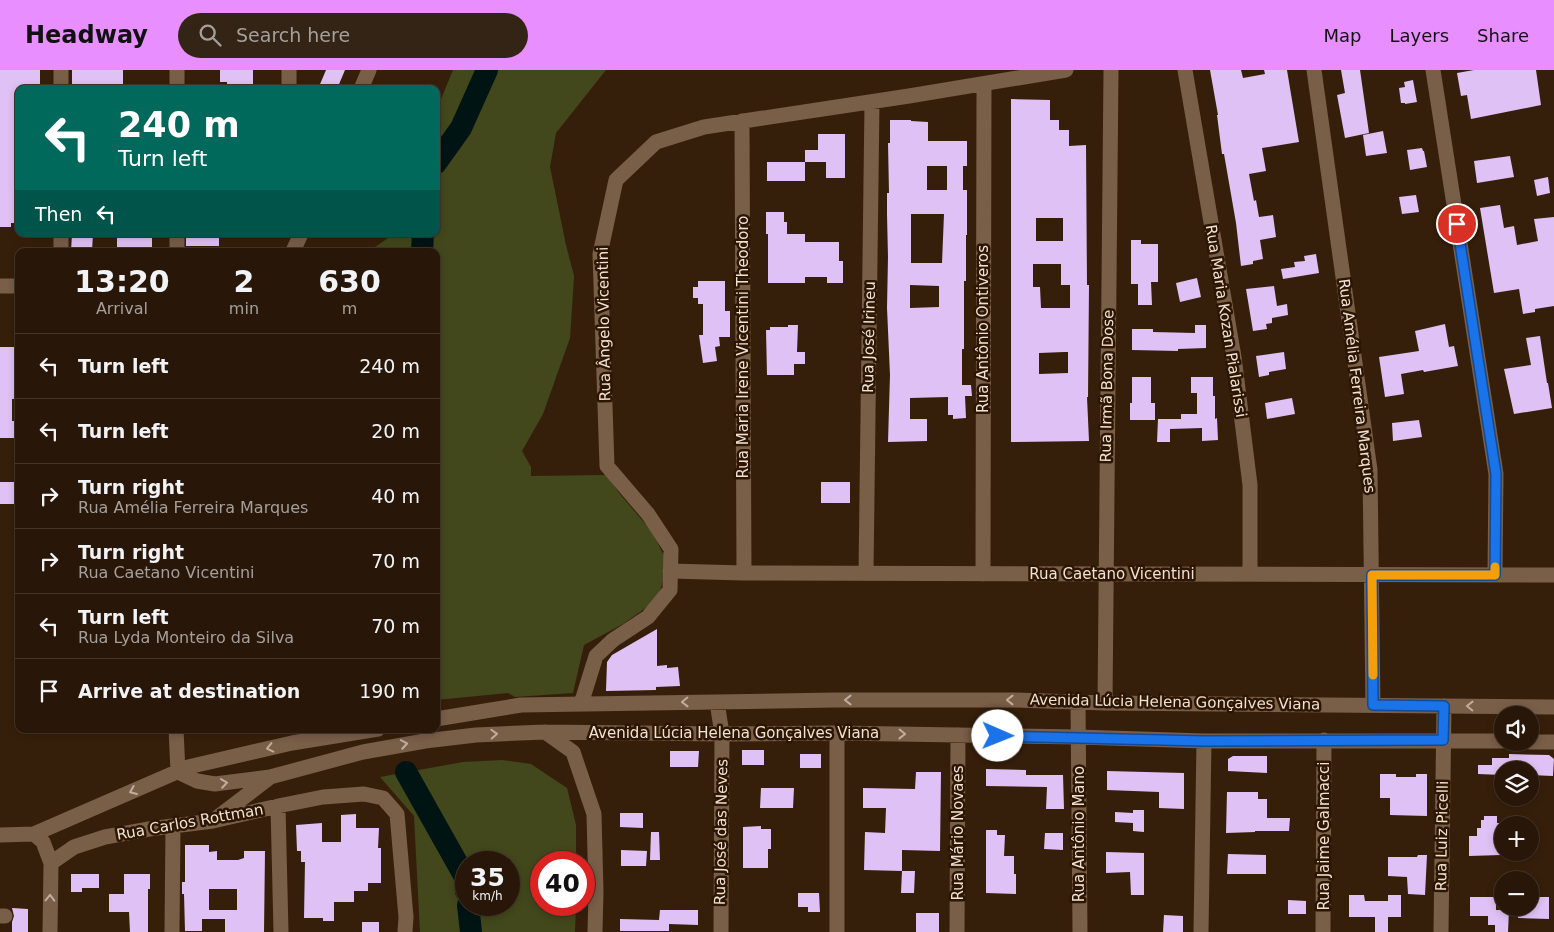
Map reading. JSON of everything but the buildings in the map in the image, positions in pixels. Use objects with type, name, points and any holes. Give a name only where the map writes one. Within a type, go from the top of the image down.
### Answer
[{"type":"street","points":[[61,85],[62,70]]},
{"type":"street","points":[[177,70],[177,85]]},
{"type":"street","points":[[289,70],[290,85]]},
{"type":"street","points":[[363,85],[369,70]]},
{"type":"street","name":"Rua Ângelo Vicentini","points":[[581,704],[596,656],[613,640],[648,617],[670,590],[671,548],[648,514],[606,466],[600,254],[616,180],[656,142],[704,127],[1066,70]]},
{"type":"street","name":"Rua Irmã Bona Dose","points":[[1105,703],[1111,70]]},
{"type":"street","name":"Rua Maria Kozan Pialarissi","points":[[1185,70],[1234,357],[1250,485],[1250,574]]},
{"type":"street","name":"Rua Amélia Ferreira Marques","points":[[1314,70],[1370,470],[1373,705]]},
{"type":"street","points":[[1432,70],[1496,474],[1495,575]]},
{"type":"street","name":"Rua Antônio Ontiveros","points":[[983,574],[984,84]]},
{"type":"street","name":"Rua José Irineu","points":[[866,573],[872,102]]},
{"type":"street","name":"Rua Maria Irene Vicentini Theodoro","points":[[742,121],[744,573]]},
{"type":"street","points":[[0,286],[15,286]]},
{"type":"street","name":"Rua Caetano Vicentini","points":[[670,571],[744,573],[1554,575]]},
{"type":"street","name":"Avenida Lúcia Helena Gonçalves Viana","points":[[440,718],[521,705],[717,702],[1014,700],[1105,703],[1554,708]]},
{"type":"street","name":"Rua José das Neves","points":[[717,702],[722,734],[720,932]]},
{"type":"street","name":"Rua Antônio Mano","points":[[1078,702],[1080,932]]},
{"type":"street","name":"Rua Luiz Picelli","points":[[1441,932],[1444,706]]},
{"type":"street","points":[[545,732],[573,752],[594,814],[595,932]]},
{"type":"street","name":"Avenida Lúcia Helena Gonçalves Viana","points":[[178,772],[197,781],[215,784],[270,777],[363,752],[446,738],[545,732],[837,733],[1204,741],[1443,740],[1494,742]]},
{"type":"street","points":[[176,733],[178,772]]},
{"type":"street","points":[[0,835],[34,834],[188,767],[292,736],[352,733]]},
{"type":"street","points":[[837,733],[838,932]]},
{"type":"street","name":"Rua Mário Novaes","points":[[957,932],[958,735]]},
{"type":"street","name":"Rua Jaime Galmacci","points":[[1323,932],[1324,740]]},
{"type":"street","points":[[1200,932],[1204,741]]},
{"type":"street","points":[[1539,742],[1554,742]]},
{"type":"street","points":[[213,821],[270,777]]},
{"type":"street","name":"Rua Carlos Rottman","points":[[51,863],[74,847],[105,837],[213,821],[323,797],[364,794],[383,798],[397,814],[406,917],[405,932]]},
{"type":"street","points":[[278,806],[281,932]]},
{"type":"street","points":[[172,932],[173,826]]},
{"type":"street","points":[[34,834],[44,842],[51,863],[50,932]]},
{"type":"green space","points":[[453,70],[606,70],[556,133],[550,167],[574,276],[570,338],[543,414],[522,451],[531,467],[531,476],[607,475],[619,493],[653,533],[665,558],[663,581],[657,600],[623,624],[584,645],[573,693],[515,697],[508,693],[440,700],[440,248],[375,247],[390,237],[440,237],[440,101]]},
{"type":"green space","points":[[502,760],[531,764],[567,788],[576,825],[576,851],[530,851],[530,916],[576,916],[575,932],[420,932],[414,816],[380,777],[463,762]]},
{"type":"waterway","points":[[440,157],[461,128],[487,70]]},
{"type":"waterway","points":[[422,248],[423,237]]},
{"type":"waterway","points":[[406,772],[455,859]]},
{"type":"waterway","points":[[469,916],[471,932]]},
{"type":"slow traffic","points":[[1373,675],[1372,575],[1495,575],[1495,567]]},
{"type":"route","points":[[998,736],[1204,741],[1443,740],[1444,706],[1373,705],[1372,575],[1495,575],[1496,474],[1457,224]]}]
